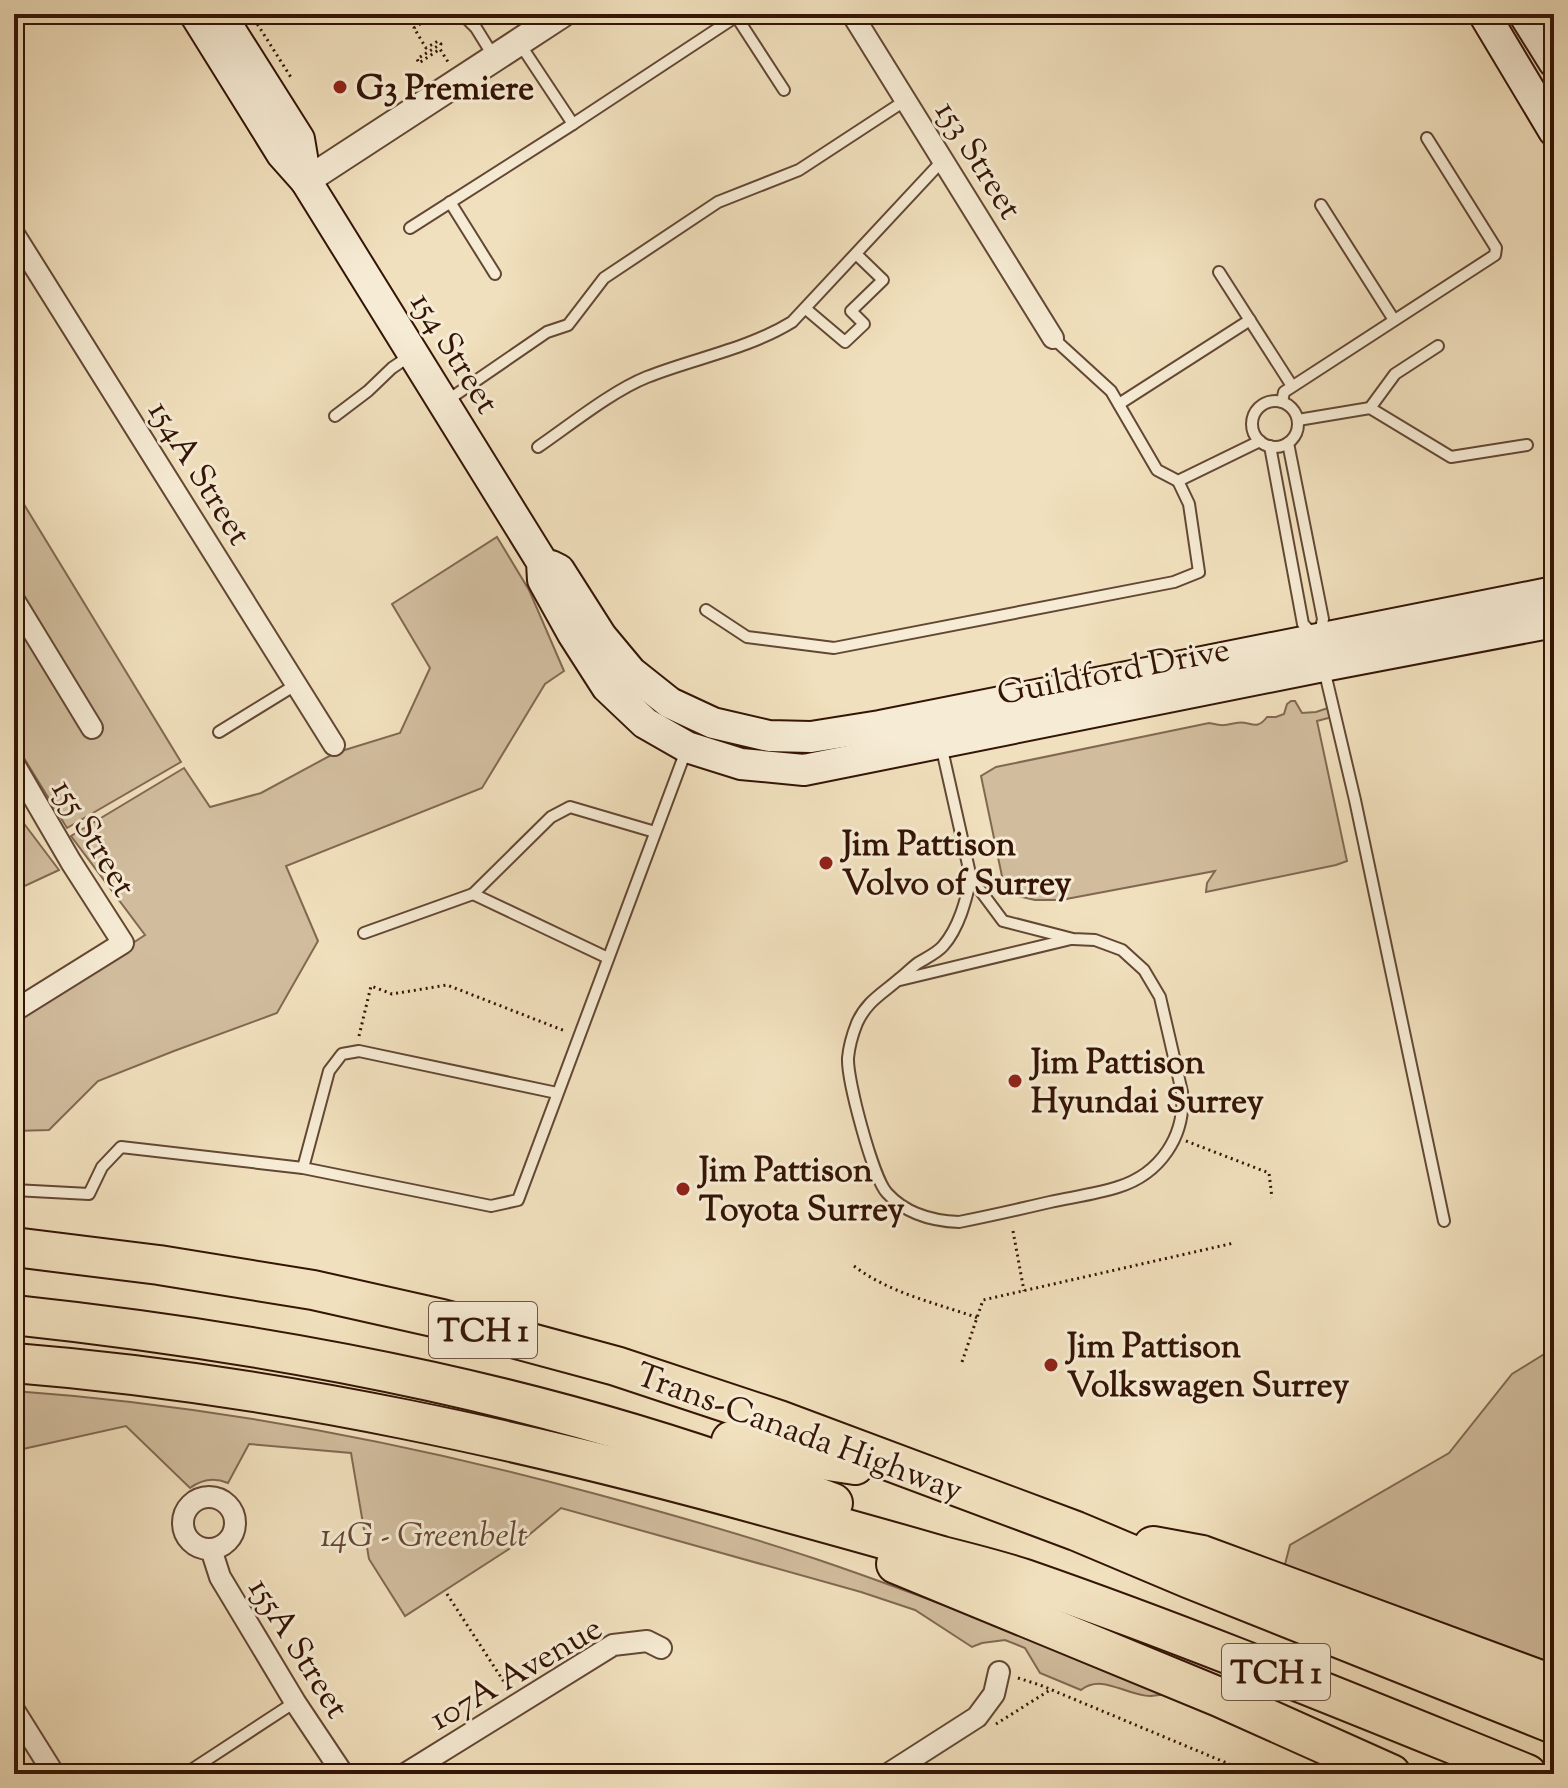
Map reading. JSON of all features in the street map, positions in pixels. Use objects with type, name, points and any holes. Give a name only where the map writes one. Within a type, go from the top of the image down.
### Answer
[{"type":"highway","name":"Trans-Canada Highway","points":[[14,1247],[298,1287],[442,1319],[616,1366],[779,1420],[1076,1531],[1554,1724]]},
{"type":"highway","points":[[14,1292],[154,1309],[432,1360],[769,1452],[936,1478]]},
{"type":"highway","points":[[14,1315],[295,1354],[426,1381],[600,1423],[762,1475],[1022,1578]]},
{"type":"highway","name":"Trans-Canada Highway","points":[[14,1363],[160,1377],[416,1420],[590,1460],[754,1503],[1022,1578],[1238,1657],[1527,1774]]},
{"type":"highway","points":[[754,1503],[1219,1697],[1391,1774]]},
{"type":"highway","points":[[1076,1531],[1202,1555],[1554,1685]]},
{"type":"main road","name":"154 Street","points":[[195,14],[282,154],[306,181],[542,562],[543,580],[607,687],[645,723],[687,747]]},
{"type":"main road","name":"154 Street","points":[[220,14],[299,139],[306,181]]},
{"type":"main road","points":[[1484,14],[1554,131]]},
{"type":"main road","points":[[1524,14],[1554,62]]},
{"type":"main road","name":"154 Street","points":[[542,562],[559,570],[601,636],[631,672],[670,703],[713,723]]},
{"type":"main road","name":"Guildford Drive","points":[[687,747],[741,764],[804,770],[937,729],[1321,652],[1554,592]]},
{"type":"main road","name":"Guildford Drive","points":[[1321,652],[1554,622]]},
{"type":"main road","name":"Guildford Drive","points":[[713,723],[769,736],[811,737],[880,726],[937,729]]},
{"type":"street","points":[[306,181],[562,14]]},
{"type":"street","name":"153 Street","points":[[852,14],[1053,338]]},
{"type":"street","name":"154A Street","points":[[14,234],[334,745]]},
{"type":"street","points":[[14,600],[92,728]]},
{"type":"street","name":"155 Street","points":[[14,764],[123,943],[14,1011]]},
{"type":"street","name":"155A Street","points":[[211,1549],[220,1577],[295,1702],[343,1774]]},
{"type":"street","name":"107A Avenue","points":[[405,1774],[613,1645],[647,1641],[661,1648]]},
{"type":"street","points":[[888,1774],[977,1717],[994,1694],[999,1672]]},
{"type":"street","points":[[14,1710],[54,1774]]},
{"type":"lane","points":[[462,14],[476,28],[495,58]]},
{"type":"lane","points":[[410,228],[738,15],[784,90]]},
{"type":"lane","points":[[519,42],[573,124]]},
{"type":"lane","points":[[444,403],[547,332],[568,325],[604,278],[718,202],[799,170],[906,100]]},
{"type":"lane","points":[[1282,402],[1284,392],[1292,386],[1495,255],[1496,248],[1427,138]]},
{"type":"lane","points":[[538,447],[645,377],[761,338],[792,322],[943,160]]},
{"type":"lane","points":[[450,202],[495,274]]},
{"type":"lane","points":[[1321,205],[1394,320]]},
{"type":"lane","points":[[806,309],[845,342],[864,324],[851,311],[883,280],[856,254]]},
{"type":"lane","points":[[1219,272],[1292,386]]},
{"type":"lane","points":[[1119,404],[1250,320]]},
{"type":"lane","points":[[706,610],[747,637],[834,648],[1174,582],[1199,572],[1189,504],[1178,481],[1157,470],[1111,391],[1053,338]]},
{"type":"lane","points":[[1370,408],[1395,374],[1438,346]]},
{"type":"lane","points":[[335,416],[413,354]]},
{"type":"lane","points":[[1178,481],[1265,444],[1281,446],[1288,443],[1298,430],[1298,420],[1292,408],[1282,402],[1265,403],[1254,413],[1252,428],[1265,444],[1303,624],[1321,652]]},
{"type":"lane","points":[[1298,420],[1370,408],[1451,457],[1527,445]]},
{"type":"lane","points":[[1288,443],[1323,619],[1321,652],[1444,1221]]},
{"type":"lane","points":[[219,732],[297,684]]},
{"type":"lane","points":[[937,729],[971,878],[1003,921],[1073,939],[1095,940],[1122,950],[1144,970],[1160,997],[1182,1092],[1183,1109],[1181,1123],[1168,1151],[1148,1172],[1120,1187],[959,1222],[932,1219],[907,1210],[885,1191],[871,1164],[848,1059],[858,1021],[869,1002],[943,946],[963,913],[971,878]]},
{"type":"lane","points":[[14,1190],[89,1194],[102,1167],[121,1147],[303,1168],[491,1206],[518,1200],[687,747]]},
{"type":"lane","points":[[364,933],[473,894],[551,817],[570,807],[655,832]]},
{"type":"lane","points":[[473,894],[608,958]]},
{"type":"lane","points":[[898,981],[1073,939]]},
{"type":"lane","points":[[303,1168],[329,1071],[342,1054],[355,1052],[557,1093]]},
{"type":"lane","points":[[185,1774],[295,1702]]},
{"type":"path","points":[[419,14],[423,22],[414,28],[426,48],[438,41],[441,44],[417,59],[419,63],[440,49],[448,62]]},
{"type":"path","points":[[355,1052],[371,986],[392,994],[447,985],[569,1033]]},
{"type":"path","points":[[1175,1137],[1269,1173],[1272,1198]]},
{"type":"path","points":[[1013,1231],[1024,1291]]},
{"type":"path","points":[[962,1362],[983,1300],[1234,1243]]},
{"type":"path","points":[[854,1266],[892,1288],[978,1318]]},
{"type":"path","points":[[447,1594],[513,1695]]},
{"type":"path","points":[[999,1672],[1040,1685],[1253,1774]]},
{"type":"green space","points":[[14,488],[181,762],[67,828],[14,742]]},
{"type":"green space","points":[[497,537],[529,590],[564,671],[545,684],[482,788],[286,866],[318,941],[277,1013],[98,1081],[49,1130],[14,1131],[14,1021],[145,935],[71,836],[184,768],[210,807],[261,793],[335,753],[400,733],[430,668],[392,604]]},
{"type":"green space","points":[[1291,701],[1295,701],[1302,713],[1328,708],[1332,717],[1317,721],[1347,861],[1206,892],[1207,883],[1215,871],[1061,900],[1035,900],[1018,896],[1003,881],[981,776],[996,767],[1209,723],[1256,725],[1267,717],[1284,714]]},
{"type":"green space","points":[[14,814],[59,870],[14,891]]},
{"type":"green space","points":[[1554,1348],[1554,1667],[1284,1568],[1290,1545],[1449,1453],[1512,1374]]},
{"type":"green space","name":"14G - Greenbelt","points":[[14,1391],[161,1406],[307,1428],[524,1475],[734,1533],[860,1574],[1166,1693],[1143,1695],[1101,1684],[1081,1690],[1040,1673],[1025,1648],[1005,1640],[972,1647],[915,1610],[561,1508],[523,1540],[405,1616],[369,1559],[351,1453],[249,1444],[228,1483],[208,1480],[190,1488],[126,1426],[14,1451]]},
{"type":"place","name":"G3 Premiere","points":[[340,87]]},
{"type":"place","name":"Jim Pattison Volvo of Surrey","points":[[826,863]]},
{"type":"place","name":"Jim Pattison Hyundai Surrey","points":[[1015,1081]]},
{"type":"place","name":"Jim Pattison Toyota Surrey","points":[[683,1189]]},
{"type":"place","name":"Jim Pattison Volkswagen Surrey","points":[[1051,1365]]}]
